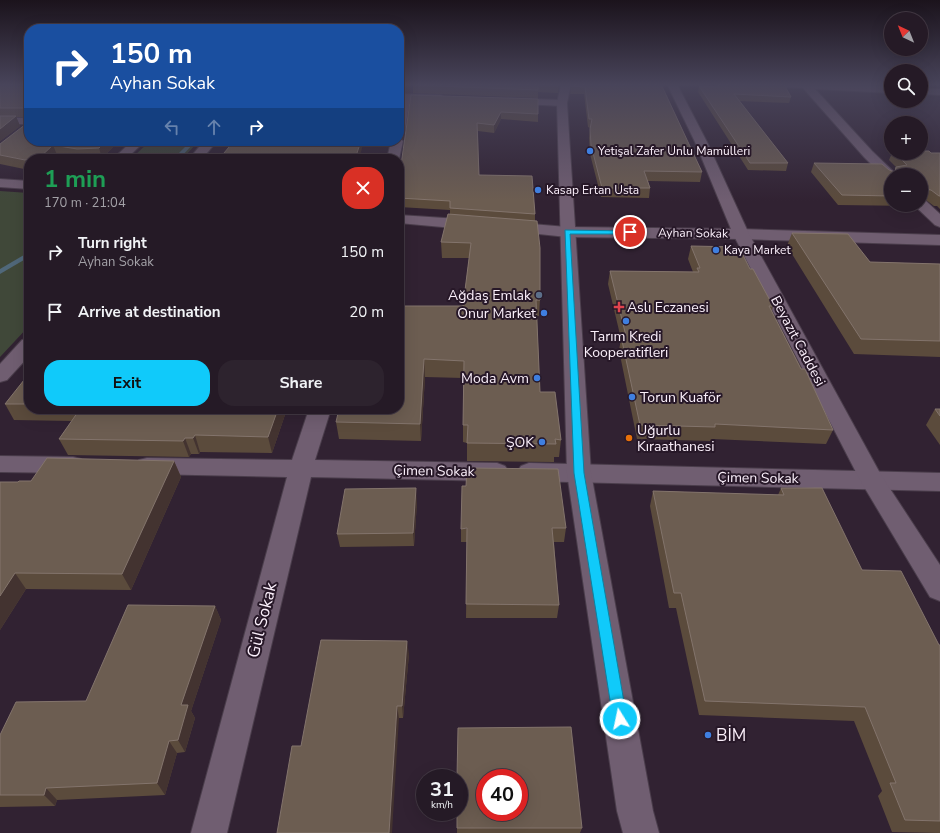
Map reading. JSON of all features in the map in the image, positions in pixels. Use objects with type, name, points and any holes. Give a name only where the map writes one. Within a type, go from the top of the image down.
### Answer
[{"type":"street","points":[[565,123],[567,232],[579,473],[635,811],[641,833]]},
{"type":"street","name":"Beyazıt Caddesi","points":[[691,123],[742,234],[872,480],[940,589]]},
{"type":"street","points":[[840,123],[884,169]]},
{"type":"street","points":[[17,135],[24,130]]},
{"type":"street","points":[[125,154],[133,146]]},
{"type":"street","points":[[199,154],[207,146]]},
{"type":"street","points":[[868,154],[884,155]]},
{"type":"street","points":[[0,183],[24,185]]},
{"type":"street","points":[[928,211],[940,222]]},
{"type":"street","name":"Ayhan Sokak","points":[[404,219],[567,232],[742,234],[940,240]]},
{"type":"street","points":[[0,376],[24,350]]},
{"type":"street","name":"Gül Sokak","points":[[209,833],[301,468],[318,414]]},
{"type":"street","points":[[0,464],[95,465]]},
{"type":"street","name":"Çimen Sokak","points":[[127,466],[579,473],[940,482]]},
{"type":"green space","points":[[145,146],[194,146],[187,154],[136,154]]},
{"type":"green space","points":[[0,191],[24,193],[24,331],[0,357]]},
{"type":"building","points":[[0,123],[8,123],[0,129]]},
{"type":"building","points":[[407,123],[495,123],[494,125],[477,123],[479,175],[532,176],[535,214],[450,208],[450,201],[404,198],[404,154],[403,154]]},
{"type":"building","points":[[591,123],[679,123],[702,172],[644,171],[650,188],[602,188],[591,145]]},
{"type":"building","points":[[723,123],[757,123],[788,163],[750,163]]},
{"type":"building","points":[[24,126],[24,146],[52,146],[43,154],[24,154],[24,160],[0,155],[0,144]]},
{"type":"building","points":[[59,146],[101,146],[99,148],[77,149]]},
{"type":"building","points":[[230,146],[359,146],[357,154],[223,154]]},
{"type":"building","points":[[928,151],[931,153],[940,153],[940,196],[928,190],[928,168],[896,168],[907,165],[902,160],[928,160]]},
{"type":"building","points":[[814,163],[882,164],[887,168],[884,168],[884,196],[842,195]]},
{"type":"building","points":[[448,214],[537,221],[540,248],[540,300],[536,300],[540,392],[555,392],[561,440],[555,439],[556,444],[467,443],[468,425],[463,425],[464,361],[424,359],[420,424],[336,422],[338,414],[404,414],[404,306],[463,306],[471,243],[441,242]]},
{"type":"building","points":[[792,233],[848,234],[870,262],[940,264],[940,341],[861,339]]},
{"type":"building","points":[[691,246],[739,247],[750,269],[753,269],[773,306],[769,306],[801,369],[805,369],[833,430],[715,424],[715,427],[640,425],[621,336],[626,336],[610,271],[699,272],[697,268],[700,268]]},
{"type":"building","points":[[24,380],[24,404],[5,404]]},
{"type":"building","points":[[935,409],[940,409],[940,416]]},
{"type":"building","points":[[76,414],[276,414],[268,437],[195,435],[193,438],[185,438],[183,441],[59,439]]},
{"type":"building","points":[[47,458],[174,461],[122,574],[15,573],[0,596],[0,482],[31,481]]},
{"type":"building","points":[[467,468],[558,469],[566,528],[552,528],[559,605],[466,604],[467,528],[461,529],[462,486],[466,486]]},
{"type":"building","points":[[416,488],[413,533],[337,534],[345,489]]},
{"type":"building","points":[[781,488],[822,488],[862,570],[901,571],[940,645],[940,821],[905,820],[890,783],[896,783],[865,707],[705,701],[681,593],[674,593],[653,491],[784,495]]},
{"type":"building","points":[[128,605],[215,606],[181,705],[188,705],[178,740],[169,741],[157,783],[46,788],[44,795],[0,795],[0,735],[16,702],[86,701]]},
{"type":"building","points":[[321,640],[407,641],[402,706],[397,706],[389,833],[277,833],[292,746],[301,746]]},
{"type":"building","points":[[571,727],[582,828],[457,828],[457,821],[468,821],[468,769],[457,769],[458,728]]},
{"type":"waterway","points":[[181,154],[189,146]]},
{"type":"waterway","points":[[0,272],[24,257]]},
{"type":"place","name":"Yetişal Zafer Unlu Mamülleri","points":[[590,151]]},
{"type":"place","name":"Kasap Ertan Usta","points":[[538,190]]},
{"type":"place","name":"Kaya Market","points":[[716,250]]},
{"type":"place","name":"Ağdaş Emlak","points":[[539,295]]},
{"type":"place","name":"Aslı Eczanesi","points":[[619,307]]},
{"type":"place","name":"Onur Market","points":[[544,313]]},
{"type":"place","name":"Tarım Kredi Kooperatifleri","points":[[626,321]]},
{"type":"place","name":"Moda Avm","points":[[537,378]]},
{"type":"place","name":"Torun Kuaför","points":[[632,397]]},
{"type":"place","name":"Uğurlu Kıraathanesi","points":[[629,438]]},
{"type":"place","name":"ŞOK","points":[[542,442]]},
{"type":"place","name":"BİM","points":[[708,735]]},
{"type":"route","points":[[620,719],[579,473],[567,232],[630,232]]}]
